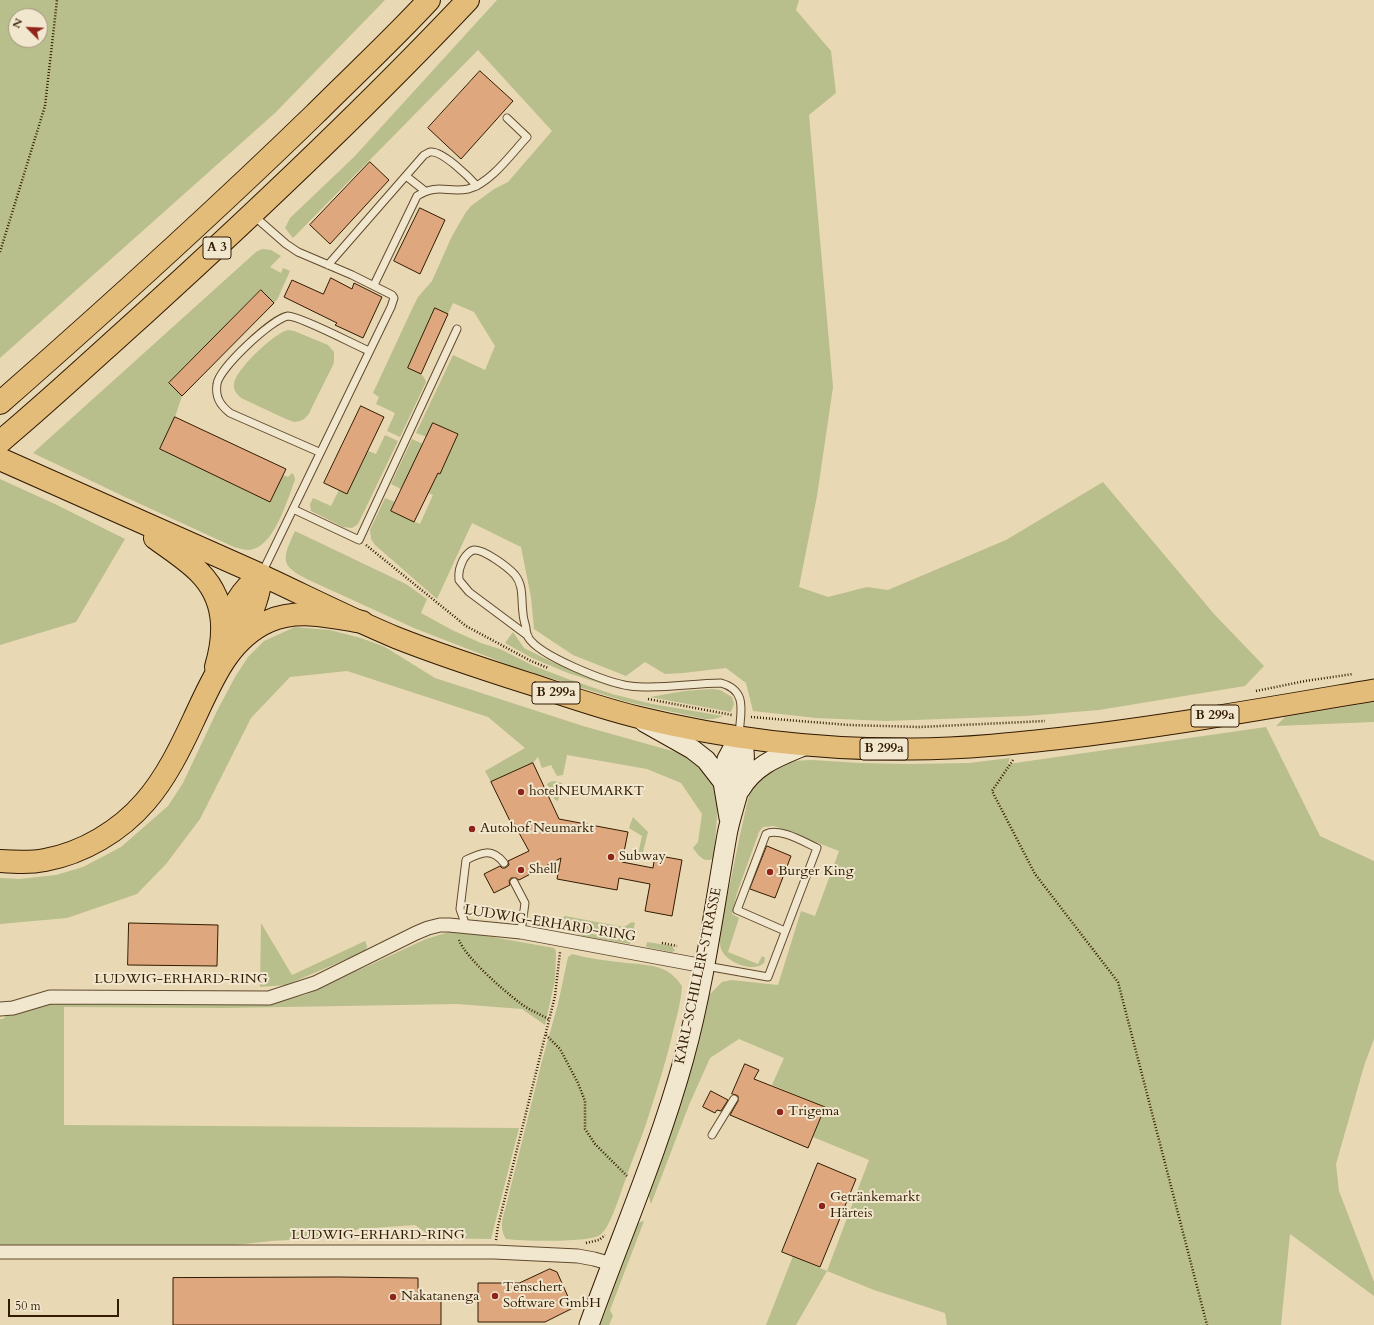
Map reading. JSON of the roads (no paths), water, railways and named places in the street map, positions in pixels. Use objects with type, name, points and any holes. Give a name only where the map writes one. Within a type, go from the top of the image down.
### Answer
[{"type":"highway","name":"A 3","points":[[0,403],[91,323],[205,219],[386,44],[429,0]]},
{"type":"highway","name":"A 3","points":[[4,440],[252,215],[404,67],[468,0]]},
{"type":"highway","points":[[0,459],[261,575],[246,587],[238,598],[227,655],[211,683],[174,759],[146,801],[131,817],[113,831],[75,852],[44,860],[22,862],[0,861]]},
{"type":"highway","points":[[124,514],[200,572],[215,594],[230,641]]},
{"type":"highway","points":[[230,641],[270,620],[283,617],[297,615],[321,616],[362,622]]},
{"type":"main road","name":"B 299a","points":[[261,575],[362,622],[435,653],[574,699],[636,717],[688,728],[739,737],[806,745],[844,748],[915,749],[1013,744],[1146,728],[1374,690]]},
{"type":"street","points":[[636,717],[699,753],[723,782]]},
{"type":"street","points":[[730,819],[723,782],[725,764],[729,753],[739,737]]},
{"type":"street","name":"KARL-SCHILLER-STRASSE","points":[[589,1325],[657,1144],[690,1035],[695,964],[742,775],[744,752],[739,737]]},
{"type":"street","points":[[737,795],[747,779],[760,767],[774,758],[806,745]]},
{"type":"street","name":"LUDWIG-ERHARD-RING","points":[[0,1009],[13,1008],[50,996],[269,998],[314,983],[428,928],[440,925],[520,932],[695,964]]},
{"type":"street","name":"LUDWIG-ERHARD-RING","points":[[0,1252],[494,1252],[578,1256],[594,1258],[612,1264]]},
{"type":"lane","points":[[374,285],[417,196],[425,191],[437,188],[467,189],[477,186],[493,173],[527,137],[507,118]]},
{"type":"lane","points":[[328,265],[424,155],[430,152],[435,153],[451,161],[477,186]]},
{"type":"lane","points":[[406,176],[425,191]]},
{"type":"lane","points":[[252,215],[292,248],[308,257],[374,285],[392,294],[394,298],[261,575]]},
{"type":"lane","points":[[319,452],[230,412],[221,405],[217,395],[217,384],[220,376],[234,358],[274,322],[282,317],[290,316],[303,320],[369,351]]},
{"type":"lane","points":[[292,509],[359,540],[457,328]]},
{"type":"lane","points":[[528,636],[523,613],[520,583],[515,575],[492,557],[481,551],[474,550],[469,552],[460,566],[459,580],[469,592],[528,636],[545,652],[560,661],[613,682],[630,686],[722,683],[730,685],[736,690],[741,702],[739,737]]},
{"type":"lane","points":[[695,964],[768,977],[786,930],[817,848],[777,831],[766,834],[737,910],[786,930]]},
{"type":"lane","points":[[461,926],[460,909],[466,860],[476,855],[490,853],[495,855],[504,863]]},
{"type":"lane","points":[[514,882],[525,903],[520,932]]},
{"type":"lane","points":[[712,1135],[734,1099]]},
{"type":"place","name":"hotelNEUMARKT","points":[[521,792]]},
{"type":"place","name":"Autohof Neumarkt","points":[[472,829]]},
{"type":"place","name":"Subway","points":[[611,857]]},
{"type":"place","name":"Shell","points":[[521,870]]},
{"type":"place","name":"Burger King","points":[[770,872]]},
{"type":"place","name":"Trigema","points":[[780,1112]]},
{"type":"place","name":"Getränkemarkt Härteis","points":[[822,1206]]},
{"type":"place","name":"Tenschert Software GmbH","points":[[495,1296]]},
{"type":"place","name":"Nakatanenga","points":[[393,1297]]}]
